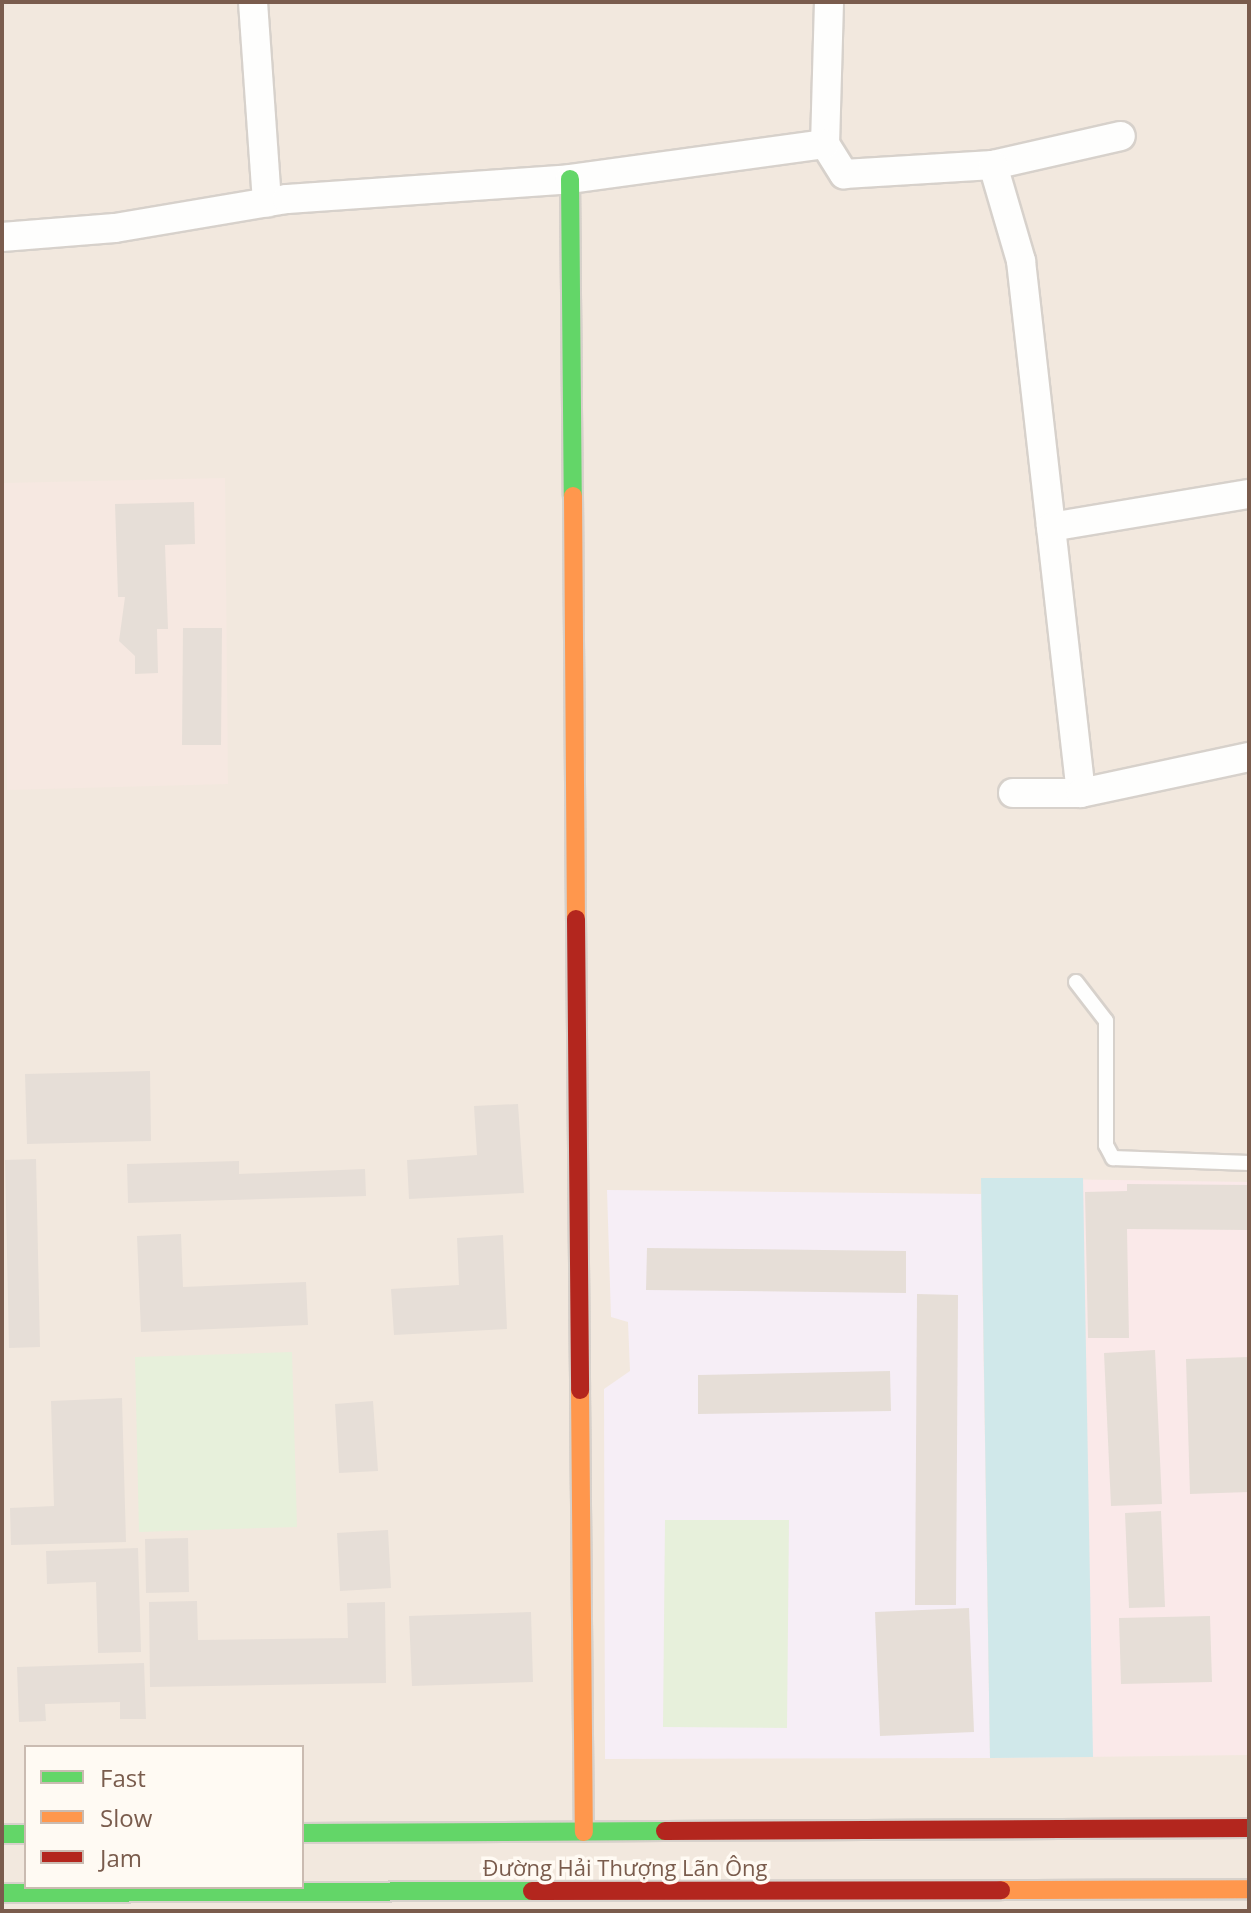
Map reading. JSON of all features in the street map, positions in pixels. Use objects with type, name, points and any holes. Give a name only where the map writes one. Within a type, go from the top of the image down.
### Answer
[{"type":"street","points":[[253,2],[267,203]]},
{"type":"street","points":[[829,2],[825,144],[844,174],[993,165],[1121,136]]},
{"type":"street","points":[[2,237],[115,228],[267,203],[570,179],[825,144]]},
{"type":"street","points":[[993,165],[1021,261],[1081,793]]},
{"type":"street","points":[[570,179],[584,1832]]},
{"type":"street","points":[[1051,527],[1249,494]]},
{"type":"street","points":[[1013,793],[1081,793],[1249,757]]},
{"type":"street","name":"Đường Hải Thượng Lãn Ông","points":[[304,1834],[344,1848],[584,1832],[1249,1828]]},
{"type":"street","points":[[2,1834],[24,1834]]},
{"type":"street","points":[[344,1848],[345,1893]]},
{"type":"street","name":"Đường Hải Thượng Lãn Ông","points":[[2,1893],[69,1903],[345,1893],[1077,1900],[1249,1889]]},
{"type":"lane","points":[[1076,982],[1106,1021],[1106,1145],[1113,1158],[1249,1163]]},
{"type":"shaded area","points":[[2,2],[1249,2],[1249,1911],[2,1911]]},
{"type":"shaded area","points":[[225,478],[228,784],[7,790],[3,483]]},
{"type":"shaded area","points":[[981,1178],[1249,1182],[1249,1755],[990,1758]]},
{"type":"shaded area","points":[[607,1190],[981,1194],[990,1758],[605,1759],[604,1389],[630,1371],[628,1322],[611,1317]]},
{"type":"green space","points":[[292,1352],[297,1527],[139,1532],[135,1357]]},
{"type":"green space","points":[[665,1520],[789,1520],[787,1728],[663,1727]]},
{"type":"water","points":[[981,1178],[1083,1178],[1093,1757],[990,1758]]},
{"type":"building","points":[[194,502],[195,544],[165,545],[168,629],[157,629],[158,673],[135,674],[135,656],[119,641],[125,597],[118,597],[115,504]]},
{"type":"building","points":[[183,628],[222,628],[221,745],[182,745]]},
{"type":"building","points":[[150,1071],[151,1141],[27,1144],[25,1074]]},
{"type":"building","points":[[518,1104],[524,1193],[409,1199],[407,1160],[477,1155],[474,1106]]},
{"type":"building","points":[[36,1159],[40,1347],[9,1348],[5,1160]]},
{"type":"building","points":[[239,1161],[239,1174],[365,1169],[366,1196],[128,1203],[127,1164]]},
{"type":"building","points":[[1127,1184],[1249,1185],[1249,1230],[1127,1229],[1129,1338],[1088,1338],[1085,1192],[1127,1191]]},
{"type":"building","points":[[181,1234],[183,1287],[306,1282],[308,1325],[141,1332],[137,1236]]},
{"type":"building","points":[[503,1235],[507,1329],[394,1335],[391,1289],[459,1285],[457,1238]]},
{"type":"building","points":[[647,1248],[906,1251],[906,1293],[646,1290]]},
{"type":"building","points":[[917,1294],[958,1295],[956,1605],[915,1605]]},
{"type":"building","points":[[1155,1350],[1162,1504],[1111,1506],[1104,1353]]},
{"type":"building","points":[[1249,1357],[1249,1492],[1190,1494],[1186,1359]]},
{"type":"building","points":[[890,1371],[891,1411],[698,1414],[698,1375]]},
{"type":"building","points":[[122,1398],[126,1542],[11,1545],[10,1508],[54,1506],[51,1401]]},
{"type":"building","points":[[373,1401],[378,1471],[339,1473],[335,1404]]},
{"type":"building","points":[[1161,1511],[1165,1607],[1129,1608],[1125,1513]]},
{"type":"building","points":[[388,1530],[391,1588],[340,1591],[337,1533]]},
{"type":"building","points":[[188,1538],[189,1592],[146,1593],[145,1539]]},
{"type":"building","points":[[138,1548],[141,1652],[98,1653],[96,1582],[47,1584],[46,1551]]},
{"type":"building","points":[[197,1601],[198,1640],[348,1638],[347,1603],[385,1602],[386,1683],[150,1687],[149,1602]]},
{"type":"building","points":[[969,1608],[974,1732],[880,1736],[875,1612]]},
{"type":"building","points":[[531,1612],[533,1682],[412,1686],[409,1616]]},
{"type":"building","points":[[1210,1616],[1212,1682],[1121,1684],[1119,1618]]},
{"type":"building","points":[[144,1663],[146,1719],[120,1719],[120,1702],[45,1704],[46,1721],[19,1722],[17,1667]]},
{"type":"traffic: fast","points":[[570,179],[573,496]]},
{"type":"traffic: fast","points":[[304,1833],[665,1831]]},
{"type":"traffic: fast","points":[[2,1834],[24,1834]]},
{"type":"traffic: fast","points":[[2,1893],[532,1891]]},
{"type":"traffic: slow","points":[[573,496],[576,919]]},
{"type":"traffic: slow","points":[[580,1390],[584,1832]]},
{"type":"traffic: slow","points":[[1001,1890],[1249,1889]]},
{"type":"traffic: jam","points":[[576,919],[580,1390]]},
{"type":"traffic: jam","points":[[665,1831],[1249,1828]]},
{"type":"traffic: jam","points":[[532,1891],[1001,1890]]}]
